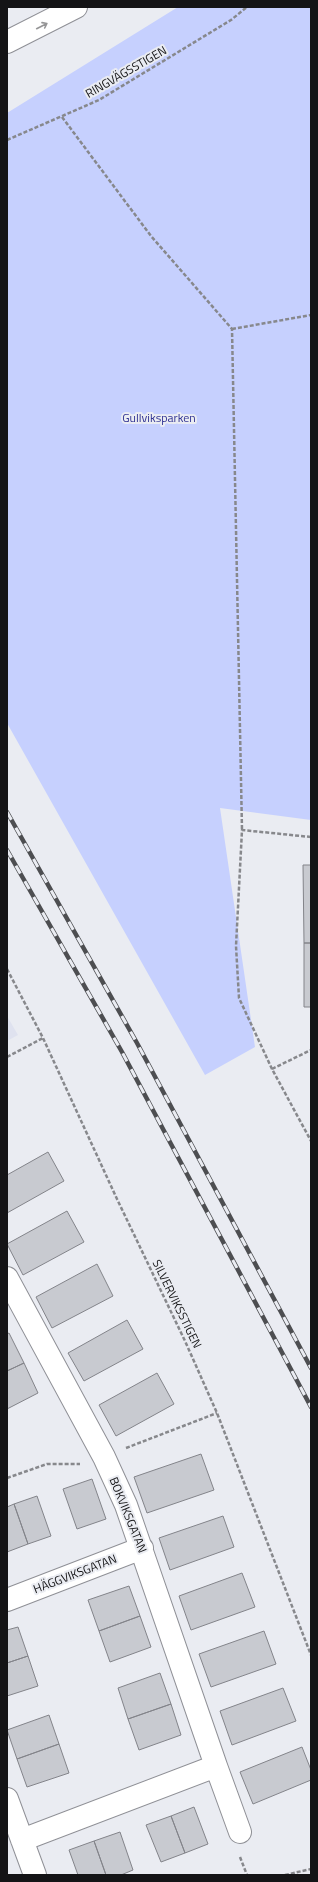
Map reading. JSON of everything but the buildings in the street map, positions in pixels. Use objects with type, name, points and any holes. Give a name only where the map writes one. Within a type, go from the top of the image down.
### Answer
[{"type":"main road","points":[[7,42],[76,7]]},
{"type":"main road","name":"BOKVIKSGATAN","points":[[7,1278],[104,1457],[126,1504],[240,1832]]},
{"type":"main road","name":"HÄGGVIKSGATAN","points":[[7,1600],[142,1548]]},
{"type":"main road","points":[[22,1840],[216,1766]]},
{"type":"main road","points":[[7,1799],[35,1875]]},
{"type":"path","name":"RINGVÄGSSTIGEN","points":[[7,140],[99,100],[231,20],[247,7]]},
{"type":"path","points":[[62,117],[151,236],[232,329],[242,830],[236,946],[240,998],[272,1069],[311,1141]]},
{"type":"path","points":[[232,329],[311,315]]},
{"type":"path","points":[[242,830],[311,836]]},
{"type":"path","name":"SILVERVIKSSTIGEN","points":[[7,969],[43,1038],[116,1199],[186,1341],[217,1413],[308,1643],[311,1655]]},
{"type":"path","points":[[7,1058],[43,1038]]},
{"type":"path","points":[[272,1069],[311,1050]]},
{"type":"path","points":[[285,1875],[311,1869]]},
{"type":"shaded area","points":[[7,1016],[18,1035],[7,1041]]},
{"type":"green space","name":"Gullviksparken","points":[[178,7],[311,7],[311,820],[220,808],[255,1047],[205,1075],[7,723],[7,113]]},
{"type":"railway","points":[[7,812],[137,1043],[311,1368]]},
{"type":"railway","points":[[7,850],[122,1052],[311,1407]]}]
